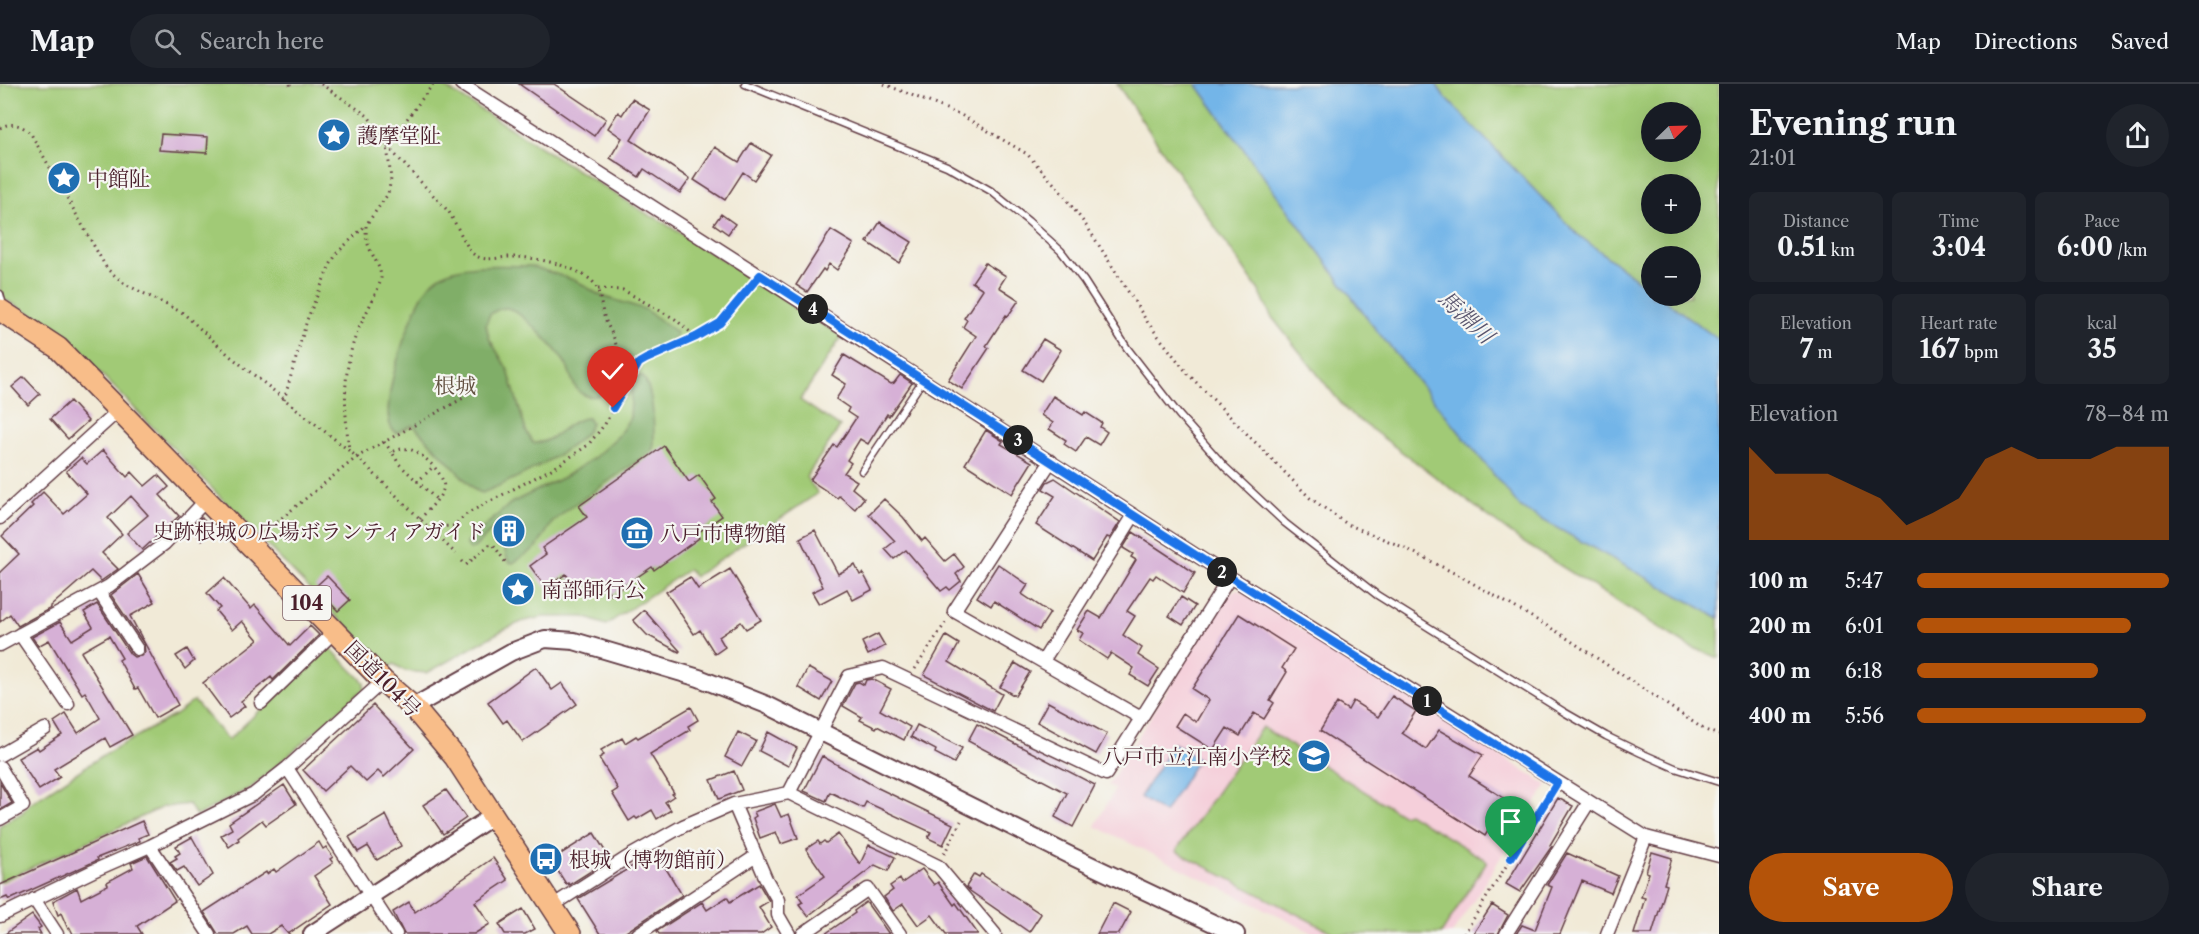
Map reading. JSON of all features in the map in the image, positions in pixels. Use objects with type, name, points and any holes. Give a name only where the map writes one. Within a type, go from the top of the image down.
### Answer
[{"type":"highway","name":"国道104号","points":[[2,305],[58,348],[383,681],[413,707],[456,757],[570,934]]},
{"type":"street","points":[[461,84],[1230,577],[1557,783],[1646,837],[1719,856]]},
{"type":"street","points":[[0,519],[119,410]]},
{"type":"street","points":[[1050,461],[954,611],[1142,718]]},
{"type":"street","points":[[0,645],[99,592],[130,571],[164,544],[207,499]]},
{"type":"street","points":[[1043,662],[1134,515]]},
{"type":"street","points":[[789,793],[849,675],[883,668],[1106,774],[1230,577]]},
{"type":"street","points":[[99,592],[137,649]]},
{"type":"street","points":[[261,703],[334,631]]},
{"type":"street","points":[[20,634],[68,704]]},
{"type":"street","points":[[413,707],[511,652],[545,639],[574,641],[699,678],[767,705],[1069,855],[1236,934]]},
{"type":"street","points":[[0,916],[150,846],[254,794],[287,768],[383,681]]},
{"type":"street","points":[[0,754],[45,729]]},
{"type":"street","points":[[0,767],[23,806],[0,819]]},
{"type":"street","points":[[287,768],[396,934]]},
{"type":"street","points":[[552,906],[628,857],[683,826],[734,804],[789,793],[938,866],[995,934]]},
{"type":"street","points":[[1506,934],[1589,802]]},
{"type":"street","points":[[734,804],[778,900],[778,915],[786,933]]},
{"type":"street","points":[[312,934],[493,816]]},
{"type":"street","points":[[1607,934],[1646,837]]},
{"type":"street","points":[[150,846],[209,934]]},
{"type":"street","points":[[638,934],[756,856]]},
{"type":"street","points":[[803,934],[868,889],[900,934]]},
{"type":"street","points":[[34,899],[57,934]]},
{"type":"lane","points":[[745,84],[947,166],[991,191],[1061,251],[1084,281],[1126,348],[1179,415],[1225,467],[1285,523],[1377,595],[1564,712],[1641,753],[1675,768],[1719,782]]},
{"type":"lane","points":[[862,471],[924,380]]},
{"type":"path","points":[[321,84],[346,99],[368,117],[387,146],[449,212],[474,256],[481,259],[510,257],[543,260],[581,274],[592,281],[598,289],[603,315],[616,344],[620,396]]},
{"type":"path","points":[[284,400],[306,320],[329,267],[337,253],[366,225],[388,194],[391,179],[387,146],[433,84]]},
{"type":"path","points":[[884,84],[961,115],[1027,154],[1058,188],[1088,228],[1148,323],[1188,374],[1310,498],[1347,524],[1403,547],[1498,598],[1556,632],[1705,730],[1719,735]]},
{"type":"path","points":[[0,128],[15,124],[26,128],[31,134],[107,269],[125,284],[183,313],[230,356],[357,457],[456,554]]},
{"type":"path","points":[[349,450],[344,404],[347,371],[353,343],[362,319],[380,285],[381,276],[368,244],[366,225]]},
{"type":"path","points":[[434,527],[453,526],[468,513],[557,466],[588,445],[604,424],[639,363],[696,337],[720,323],[760,275]]},
{"type":"path","points":[[598,289],[623,290],[675,319],[696,337]]},
{"type":"path","points":[[250,544],[357,457],[465,397]]},
{"type":"path","points":[[384,442],[399,464],[436,499]]},
{"type":"path","points":[[392,452],[404,448],[415,451],[445,481],[443,490],[420,519]]},
{"type":"path","points":[[417,482],[433,467]]},
{"type":"path","points":[[462,561],[466,565],[493,544],[506,563]]},
{"type":"path","points":[[908,680],[954,611]]},
{"type":"path","points":[[1464,934],[1557,783]]},
{"type":"path","points":[[938,866],[961,821]]},
{"type":"shaded area","name":"八戸市立江南小学校","points":[[1237,589],[1547,785],[1452,934],[1315,934],[1095,826],[1115,789],[1108,785],[1227,594]]},
{"type":"green space","name":"根城","points":[[0,84],[440,84],[842,336],[800,400],[840,427],[806,477],[818,493],[694,577],[689,569],[606,625],[584,617],[543,617],[524,621],[503,630],[427,673],[405,671],[394,664],[387,669],[77,349],[31,314],[0,298]]},
{"type":"green space","points":[[1117,84],[1196,84],[1370,322],[1521,508],[1719,618],[1719,658],[1690,647],[1524,543],[1347,411],[1271,316],[1259,291]]},
{"type":"green space","points":[[1436,84],[1719,84],[1719,340],[1673,306],[1701,306],[1701,246],[1641,246],[1641,282],[1577,234],[1444,96]]},
{"type":"green space","points":[[531,266],[577,281],[599,295],[644,309],[676,332],[667,344],[645,353],[631,363],[604,392],[591,396],[579,391],[563,360],[522,316],[507,308],[490,314],[486,324],[489,338],[508,370],[526,431],[533,443],[548,440],[580,419],[588,418],[591,423],[586,433],[575,443],[543,464],[482,493],[475,490],[413,425],[396,433],[390,423],[388,408],[391,387],[411,321],[425,291],[435,279],[449,272],[472,267]]},
{"type":"green space","points":[[642,376],[649,390],[652,409],[654,445],[652,451],[568,509],[552,523],[537,547],[513,563],[509,562],[505,549],[510,542],[521,536],[512,518],[498,524],[470,550],[466,543],[511,503],[564,477],[594,458],[618,436],[630,418],[632,383],[636,377]]},
{"type":"green space","points":[[328,646],[364,682],[364,689],[252,787],[196,816],[189,804],[163,807],[0,882],[0,825],[22,813],[30,803],[105,754],[175,715],[194,701],[228,740]]},
{"type":"green space","points":[[1262,727],[1402,815],[1408,813],[1487,861],[1441,934],[1335,934],[1176,851]]},
{"type":"water","name":"馬淵川","points":[[1196,84],[1436,84],[1444,96],[1577,234],[1641,282],[1641,306],[1673,306],[1719,340],[1719,618],[1521,508],[1370,322]]},
{"type":"water","points":[[1174,743],[1198,759],[1164,813],[1140,797]]},
{"type":"building","points":[[519,84],[554,84],[606,119],[594,136]]},
{"type":"building","points":[[632,99],[650,110],[631,140],[690,179],[680,193],[644,169],[639,177],[610,158],[622,138],[608,128],[618,112],[622,115]]},
{"type":"building","points":[[161,134],[208,137],[207,153],[159,150]]},
{"type":"building","points":[[751,143],[771,155],[754,180],[743,172],[725,200],[694,180],[715,147],[739,162]]},
{"type":"building","points":[[721,214],[735,224],[728,234],[714,224]]},
{"type":"building","points":[[880,222],[912,242],[899,263],[867,242]]},
{"type":"building","points":[[831,230],[854,244],[837,270],[829,264],[807,292],[796,285]]},
{"type":"building","points":[[985,263],[1006,276],[999,287],[1019,300],[1008,316],[1006,315],[986,346],[989,348],[962,389],[948,380],[976,336],[963,327],[967,320],[964,318],[983,289],[972,282]]},
{"type":"building","points":[[1043,339],[1061,350],[1041,381],[1023,370]]},
{"type":"building","points":[[844,355],[891,384],[900,375],[912,383],[889,416],[887,414],[868,444],[860,439],[847,460],[851,463],[844,473],[857,481],[852,488],[864,498],[855,509],[839,496],[837,498],[810,480],[834,445],[837,447],[856,418],[847,412],[849,408],[836,399],[846,384],[832,375]]},
{"type":"building","points":[[24,377],[40,394],[28,405],[12,387]]},
{"type":"building","points":[[1053,396],[1083,415],[1085,412],[1102,423],[1100,427],[1107,432],[1099,445],[1086,437],[1076,452],[1064,444],[1066,440],[1049,429],[1053,423],[1041,415]]},
{"type":"building","points":[[70,401],[88,421],[68,439],[50,419]]},
{"type":"building","points":[[986,430],[1003,441],[1001,444],[1032,462],[1012,494],[965,464]]},
{"type":"building","points":[[664,446],[689,482],[699,475],[716,499],[712,502],[722,516],[696,534],[699,538],[654,570],[652,567],[611,595],[599,577],[578,592],[566,574],[546,588],[530,566],[546,554],[542,548],[587,517],[579,506]]},
{"type":"building","points":[[103,450],[127,477],[132,472],[145,486],[158,475],[169,487],[160,495],[179,516],[142,550],[127,533],[148,515],[131,496],[108,518],[122,534],[102,553],[118,569],[101,581],[91,571],[51,608],[18,626],[10,614],[0,622],[0,572],[19,554],[2,536],[33,506],[31,504],[43,492],[64,514],[87,494],[66,471],[81,458],[87,464]]},
{"type":"building","points":[[1055,478],[1120,522],[1110,538],[1107,537],[1092,561],[1036,525],[1055,496],[1043,489],[1047,482]]},
{"type":"building","points":[[884,499],[903,517],[922,541],[925,538],[945,561],[954,554],[964,567],[956,574],[961,581],[950,590],[947,587],[941,591],[906,550],[894,559],[885,549],[895,541],[869,514]]},
{"type":"building","points":[[201,517],[213,530],[202,540],[191,528]]},
{"type":"building","name":"史跡根城の広場ボランティアガイド","points":[[512,520],[519,536],[507,542],[500,525]]},
{"type":"building","points":[[815,530],[838,574],[855,565],[860,575],[863,573],[872,590],[853,600],[847,589],[819,604],[812,592],[823,587],[800,538]]},
{"type":"building","points":[[1133,532],[1195,573],[1183,593],[1156,575],[1153,579],[1150,577],[1127,611],[1135,616],[1123,635],[1142,648],[1138,655],[1159,669],[1148,686],[1130,675],[1134,668],[1111,653],[1107,659],[1079,640],[1083,633],[1077,630],[1089,611],[1101,618],[1136,560],[1131,557],[1133,554],[1123,548]]},
{"type":"building","points":[[998,564],[1028,585],[1022,594],[1050,613],[1039,630],[994,601],[991,606],[977,597]]},
{"type":"building","points":[[730,569],[761,620],[746,629],[741,622],[719,637],[725,647],[715,654],[700,630],[694,634],[666,592],[690,577],[698,589]]},
{"type":"building","points":[[138,574],[155,602],[130,616],[178,705],[155,718],[138,688],[135,689],[119,660],[122,658],[109,636],[81,652],[132,735],[110,747],[105,738],[54,769],[60,777],[39,790],[18,758],[37,747],[39,750],[62,735],[54,722],[66,714],[78,733],[100,718],[85,692],[82,694],[49,640],[38,646],[32,637],[60,622],[72,640],[93,627],[84,612],[97,604],[130,654],[134,657],[141,656],[145,652],[144,644],[111,595]]},
{"type":"building","points":[[327,576],[350,600],[338,611],[315,587]]},
{"type":"building","points":[[224,578],[251,609],[255,605],[290,646],[310,626],[319,635],[273,680],[271,677],[241,701],[245,706],[229,718],[203,683],[258,640],[242,621],[232,630],[216,611],[220,608],[207,593]]},
{"type":"building","points":[[1181,597],[1195,606],[1183,625],[1169,616]]},
{"type":"building","points":[[644,610],[679,652],[647,635],[633,620]]},
{"type":"building","points":[[1239,614],[1294,649],[1282,668],[1287,672],[1270,700],[1274,703],[1264,719],[1254,713],[1240,736],[1227,728],[1213,750],[1175,726],[1183,713],[1196,722],[1209,700],[1192,689]]},
{"type":"building","points":[[878,634],[885,646],[868,655],[862,642]]},
{"type":"building","points":[[946,636],[959,644],[949,662],[1002,694],[993,711],[924,675]]},
{"type":"building","points":[[187,649],[194,661],[185,669],[176,656]]},
{"type":"building","points":[[1015,663],[1030,672],[1015,696],[1000,687]]},
{"type":"building","points":[[536,667],[552,690],[562,683],[577,704],[523,742],[507,720],[503,723],[488,702]]},
{"type":"building","points":[[808,668],[832,681],[821,701],[798,687]]},
{"type":"building","points":[[872,679],[891,689],[880,710],[910,727],[904,740],[860,720],[862,717],[843,706],[855,683],[859,682],[864,685],[866,680]]},
{"type":"building","points":[[1392,696],[1416,711],[1402,733],[1426,749],[1439,730],[1483,755],[1469,776],[1507,800],[1485,836],[1320,731],[1337,703],[1348,710],[1353,701],[1378,717]]},
{"type":"building","points":[[1048,702],[1107,734],[1096,754],[1037,722]]},
{"type":"building","points":[[373,705],[414,749],[384,777],[378,771],[366,782],[350,766],[323,791],[303,770]]},
{"type":"building","points":[[691,707],[698,720],[688,726],[690,730],[650,754],[674,793],[672,794],[674,796],[665,802],[671,810],[657,819],[652,810],[629,821],[612,793],[618,789],[599,758],[604,755],[601,750],[622,738],[625,743],[636,736],[638,738]]},
{"type":"building","points":[[977,724],[1095,785],[1073,827],[1055,817],[1067,793],[968,741]]},
{"type":"building","points":[[917,725],[962,748],[954,763],[935,753],[936,750],[911,737]]},
{"type":"building","points":[[738,732],[756,741],[742,766],[725,757]]},
{"type":"building","points":[[768,732],[797,748],[788,766],[759,751]]},
{"type":"building","points":[[822,756],[876,787],[953,824],[943,845],[928,838],[931,832],[866,802],[863,808],[830,792],[826,801],[804,791]]},
{"type":"building","points":[[734,771],[742,790],[719,799],[711,780]]},
{"type":"building","points":[[0,783],[12,803],[0,810]]},
{"type":"building","points":[[284,785],[296,804],[266,825],[262,820],[229,847],[221,835],[232,829],[229,823]]},
{"type":"building","points":[[446,790],[466,818],[443,834],[423,805]]},
{"type":"building","points":[[1558,798],[1573,806],[1550,845],[1552,846],[1520,892],[1506,884]]},
{"type":"building","points":[[775,804],[781,817],[789,814],[798,838],[781,844],[776,832],[760,838],[753,818],[756,816],[754,812]]},
{"type":"building","points":[[386,815],[401,846],[377,860],[368,846],[358,852],[349,837]]},
{"type":"building","points":[[142,821],[148,834],[138,838],[140,841],[97,858],[98,860],[9,900],[7,897],[0,900],[0,885]]},
{"type":"building","points":[[594,833],[610,859],[569,885],[566,884],[551,860]]},
{"type":"building","points":[[838,834],[860,864],[869,845],[895,857],[888,871],[875,865],[808,916],[799,904],[803,902],[798,895],[825,876],[806,849],[818,841],[820,844],[824,841],[826,843]]},
{"type":"building","points":[[192,837],[213,875],[197,886],[184,867],[177,871],[170,862],[180,853],[176,846]]},
{"type":"building","points":[[319,842],[323,849],[326,847],[333,857],[330,859],[333,863],[314,876],[332,904],[288,934],[281,926],[268,934],[252,934],[247,926],[234,934],[218,934],[204,912],[266,872],[267,874],[274,869],[276,872]]},
{"type":"building","points":[[656,852],[682,895],[623,934],[600,934],[578,899]]},
{"type":"building","points":[[1652,852],[1672,858],[1664,884],[1667,885],[1652,934],[1634,934],[1645,898],[1641,897],[1649,873],[1646,872]]},
{"type":"building","points":[[1567,853],[1618,876],[1611,893],[1582,881],[1560,934],[1516,934],[1522,925],[1535,930],[1552,887],[1547,885]]},
{"type":"building","points":[[147,856],[175,901],[137,926],[142,934],[73,934],[70,928],[68,929],[61,913],[58,915],[53,901],[77,888],[81,899],[108,885],[107,882],[133,868],[131,863]]},
{"type":"building","points":[[493,858],[508,880],[475,902],[490,924],[474,934],[404,934],[393,912],[409,902],[415,912]]},
{"type":"building","points":[[922,869],[934,885],[938,882],[978,934],[946,934],[932,915],[918,925],[903,904],[893,911],[884,897],[893,890],[890,886],[900,879],[902,883]]},
{"type":"building","points":[[974,874],[979,877],[981,874],[1041,914],[1029,932],[966,887]]},
{"type":"building","points":[[759,884],[769,901],[759,907],[771,927],[761,934],[659,934],[657,931],[702,902],[707,910],[727,897],[730,902]]},
{"type":"building","points":[[866,902],[889,934],[825,934],[855,913],[854,911]]},
{"type":"building","points":[[1113,903],[1131,912],[1119,934],[1097,934]]},
{"type":"building","points":[[1492,905],[1508,915],[1498,934],[1473,934]]},
{"type":"building","points":[[523,909],[535,929],[525,934],[505,934],[499,924]]},
{"type":"building","points":[[32,915],[41,927],[38,929],[41,934],[5,934]]},
{"type":"place","name":"護摩堂阯","points":[[334,135]]},
{"type":"place","name":"中館阯","points":[[64,178]]},
{"type":"place","name":"史跡根城の広場ボランティアガイド","points":[[509,531]]},
{"type":"place","name":"八戸市博物館","points":[[637,533]]},
{"type":"place","name":"南部師行公","points":[[518,589]]},
{"type":"place","name":"八戸市立江南小学校","points":[[1314,756]]},
{"type":"place","name":"根城（博物館前）","points":[[546,859]]},
{"type":"route","points":[[613,408],[639,363],[696,337],[720,323],[760,275],[1230,577],[1557,783],[1511,858]]}]
